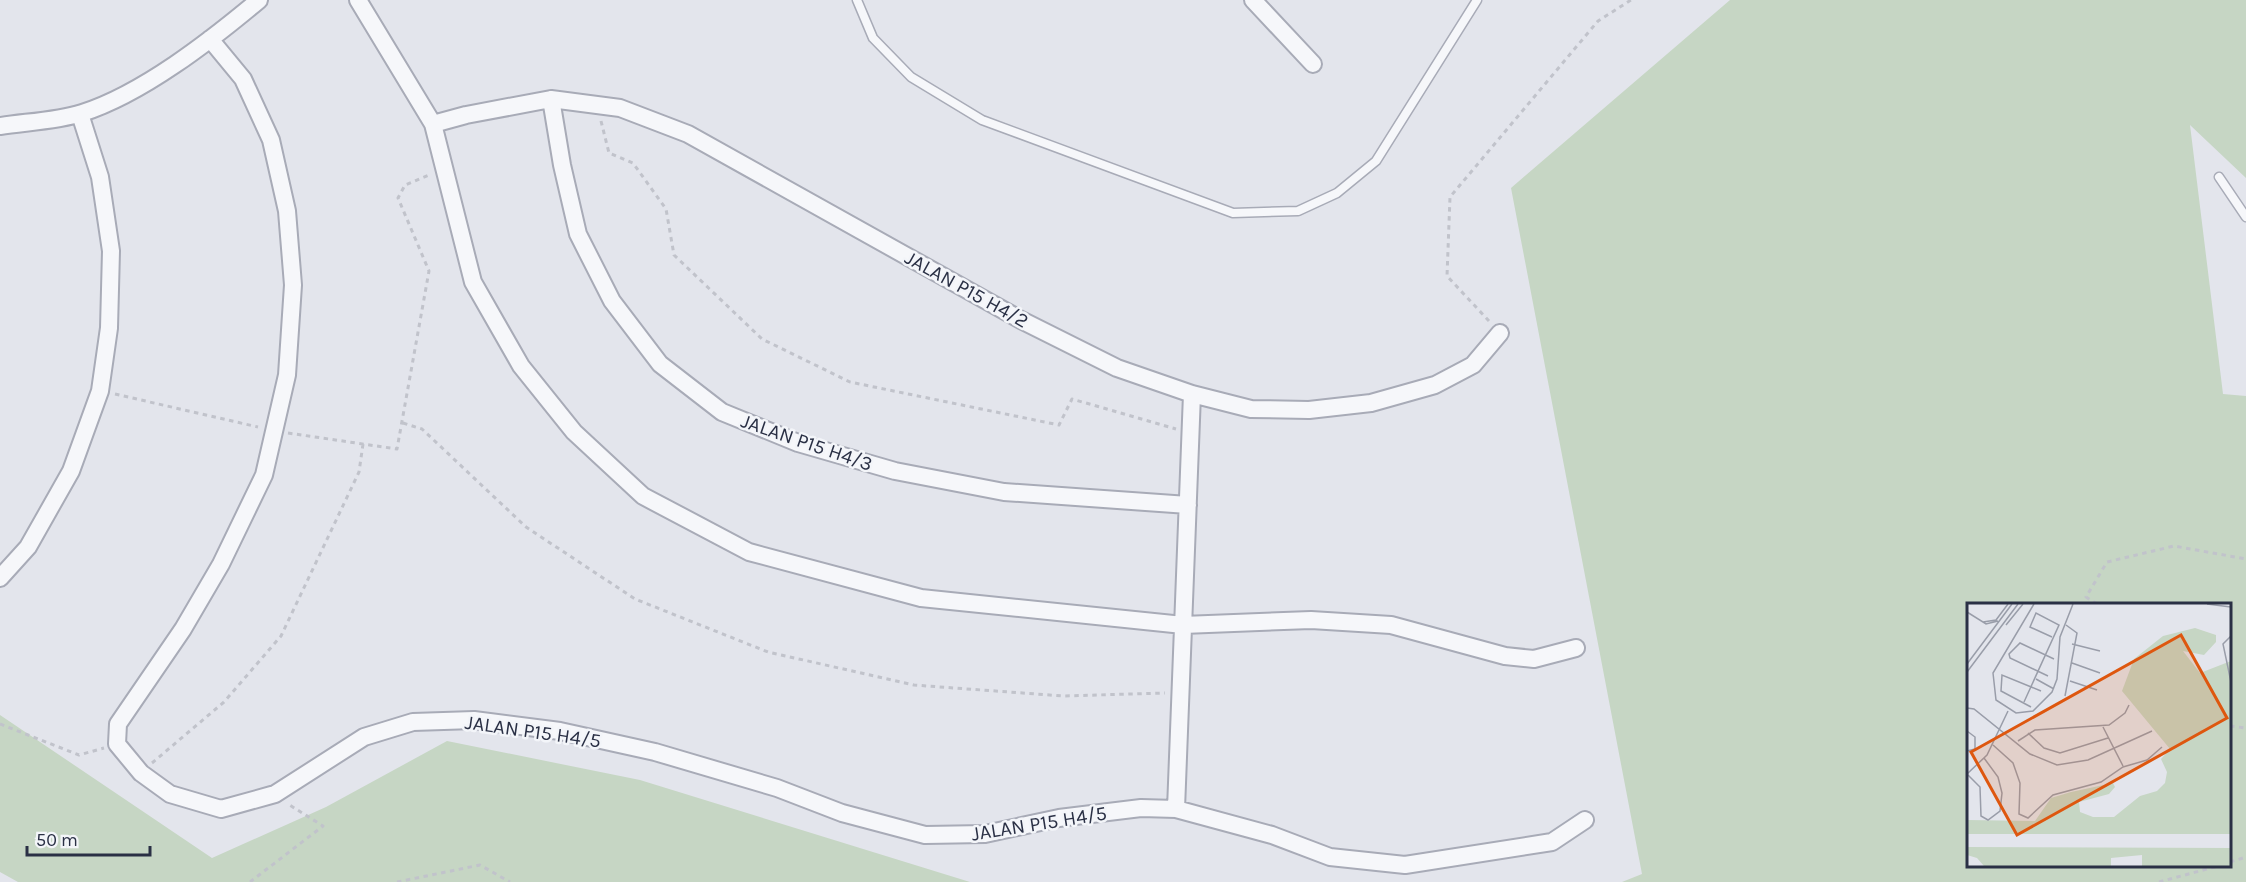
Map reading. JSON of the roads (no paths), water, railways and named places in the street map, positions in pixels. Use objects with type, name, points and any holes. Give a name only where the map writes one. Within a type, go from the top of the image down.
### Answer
[{"type":"street","points":[[0,126],[80,114],[116,99],[176,63],[259,0]]},
{"type":"street","points":[[358,0],[433,124],[473,282],[521,366],[574,432],[643,496],[749,552],[921,598],[1183,626],[1311,620],[1391,625],[1505,656],[1534,659],[1576,648]]},
{"type":"street","points":[[1253,0],[1313,64]]},
{"type":"street","name":"JALAN P15 H4/5","points":[[210,39],[243,79],[271,140],[287,211],[293,285],[288,375],[264,475],[221,564],[183,629],[118,724],[117,744],[141,773],[170,794],[221,809],[275,794],[364,737],[413,722],[474,720],[560,731],[655,752],[777,788],[842,813],[925,835],[985,834],[1059,818],[1141,808],[1176,809],[1272,835],[1330,857],[1405,865],[1552,842],[1585,820]]},
{"type":"street","name":"JALAN P15 H4/2","points":[[433,124],[466,115],[551,99],[620,108],[688,134],[1021,320],[1117,368],[1192,394],[1251,409],[1309,410],[1371,404],[1435,385],[1473,365],[1500,333]]},
{"type":"street","name":"JALAN P15 H4/3","points":[[551,99],[562,165],[578,234],[612,301],[660,364],[722,412],[798,443],[895,471],[1004,492],[1188,505]]},
{"type":"street","points":[[0,578],[28,547],[71,471],[100,391],[109,328],[111,251],[100,177],[80,114]]},
{"type":"street","points":[[1176,809],[1192,394]]},
{"type":"lane","points":[[857,0],[873,38],[911,77],[982,120],[1233,213],[1298,211],[1337,194],[1376,161],[1477,0]]},
{"type":"lane","points":[[2219,177],[2246,217]]}]
